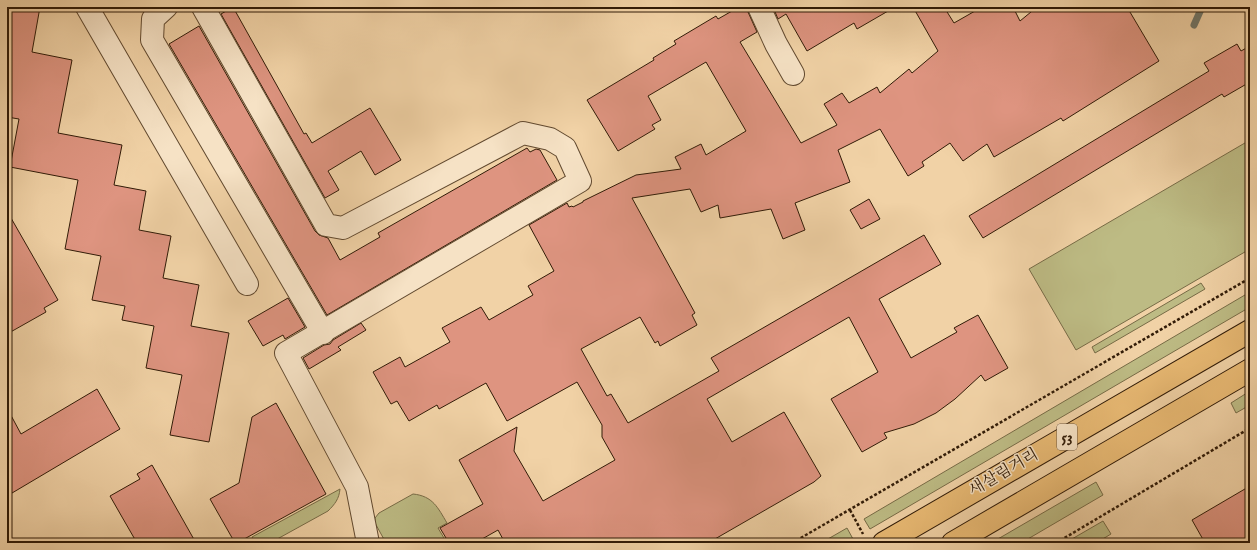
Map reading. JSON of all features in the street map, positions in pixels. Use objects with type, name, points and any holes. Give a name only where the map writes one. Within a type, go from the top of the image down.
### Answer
[{"type":"main road","name":"새살림거리","points":[[874,540],[1250,331]]},
{"type":"main road","name":"53","points":[[953,543],[1250,370]]},
{"type":"street","points":[[87,7],[246,284]]},
{"type":"street","points":[[166,7],[153,19],[152,40],[323,333]]},
{"type":"street","points":[[203,7],[326,225],[343,228],[523,133],[550,139],[565,148],[580,181],[323,333],[286,353],[357,487],[368,543]]},
{"type":"street","points":[[759,7],[776,44],[793,74]]},
{"type":"path","points":[[792,543],[1250,278]]},
{"type":"path","points":[[1056,543],[1250,428]]},
{"type":"path","points":[[850,510],[874,540]]},
{"type":"shaded area","points":[[1250,140],[1250,249],[1076,350],[1029,269]]},
{"type":"shaded area","points":[[1201,283],[1205,289],[1095,353],[1092,347]]},
{"type":"shaded area","points":[[1250,292],[1250,307],[870,529],[864,519]]},
{"type":"shaded area","points":[[1250,391],[1250,405],[1236,413],[1231,403]]},
{"type":"shaded area","points":[[1096,482],[1103,495],[1021,543],[991,543]]},
{"type":"shaded area","points":[[340,489],[339,496],[328,511],[270,543],[255,543],[252,537]]},
{"type":"shaded area","points":[[413,494],[425,497],[438,508],[447,523],[438,528],[447,543],[386,543],[375,523],[375,518],[379,513]]},
{"type":"shaded area","points":[[1103,521],[1111,534],[1096,543],[1065,543]]},
{"type":"shaded area","points":[[847,528],[853,539],[846,543],[821,543]]},
{"type":"building","points":[[7,7],[40,7],[32,52],[72,60],[58,133],[122,145],[114,185],[146,191],[139,230],[171,236],[163,278],[199,285],[191,326],[229,333],[209,442],[170,435],[182,375],[146,368],[154,326],[122,320],[125,306],[92,300],[101,256],[65,249],[78,180],[10,167],[19,119],[7,117]]},
{"type":"building","points":[[233,7],[304,134],[306,133],[312,143],[370,108],[401,160],[375,175],[361,151],[328,171],[339,190],[325,198],[221,14]]},
{"type":"building","points":[[739,7],[747,7],[757,32],[740,42],[801,143],[837,125],[824,104],[842,93],[849,103],[877,87],[880,93],[909,69],[912,73],[938,51],[913,7],[944,7],[954,23],[982,7],[1013,7],[1020,21],[1037,7],[1127,7],[1159,61],[1063,121],[1061,118],[994,157],[987,144],[963,161],[950,143],[922,162],[924,166],[908,176],[880,129],[838,150],[850,182],[795,203],[805,230],[783,239],[771,209],[720,218],[718,205],[701,212],[690,189],[632,198],[695,313],[692,315],[697,325],[660,346],[658,341],[655,343],[640,317],[581,349],[607,396],[611,394],[628,423],[719,371],[711,358],[924,235],[941,264],[879,299],[911,358],[957,332],[954,328],[978,315],[1008,368],[985,381],[981,375],[955,399],[936,413],[914,424],[884,433],[887,438],[862,452],[831,399],[878,372],[849,317],[707,399],[732,442],[784,412],[821,476],[814,482],[708,543],[505,543],[498,530],[475,543],[449,543],[440,528],[483,504],[459,460],[517,427],[514,451],[543,501],[615,460],[602,437],[602,425],[577,382],[507,421],[486,383],[439,409],[437,405],[409,421],[397,401],[391,404],[373,372],[400,357],[405,367],[450,342],[442,328],[481,307],[489,320],[533,295],[528,286],[554,271],[529,225],[567,203],[569,207],[573,207],[636,175],[681,169],[675,157],[701,144],[706,155],[746,131],[706,62],[648,96],[661,120],[652,125],[655,129],[618,151],[587,100],[654,60],[653,58],[676,44],[674,41],[716,16],[718,19]]},
{"type":"building","points":[[773,7],[895,7],[857,29],[854,23],[807,51],[786,14],[778,19]]},
{"type":"building","points":[[199,26],[315,231],[319,235],[328,238],[340,260],[380,237],[378,233],[527,148],[530,152],[536,149],[540,150],[557,180],[327,315],[169,44]]},
{"type":"building","points":[[1237,44],[1241,51],[1250,46],[1250,82],[1224,97],[1222,94],[983,238],[969,216],[1209,71],[1204,63]]},
{"type":"building","points":[[869,199],[880,219],[861,229],[850,210]]},
{"type":"building","points":[[7,211],[58,300],[44,308],[46,312],[7,334]]},
{"type":"building","points":[[288,298],[305,327],[285,339],[283,335],[263,346],[248,321]]},
{"type":"building","points":[[361,323],[366,330],[338,347],[341,350],[309,369],[303,358],[324,345],[330,344],[333,340]]},
{"type":"building","points":[[97,389],[120,429],[7,496],[7,408],[21,434]]},
{"type":"building","points":[[276,403],[326,494],[235,543],[210,499],[239,483],[252,417]]},
{"type":"building","points":[[152,465],[196,543],[137,543],[110,496],[140,479],[137,474]]},
{"type":"building","points":[[1250,486],[1250,543],[1205,543],[1192,520]]},
{"type":"waterway","points":[[1194,25],[1202,7]]}]
